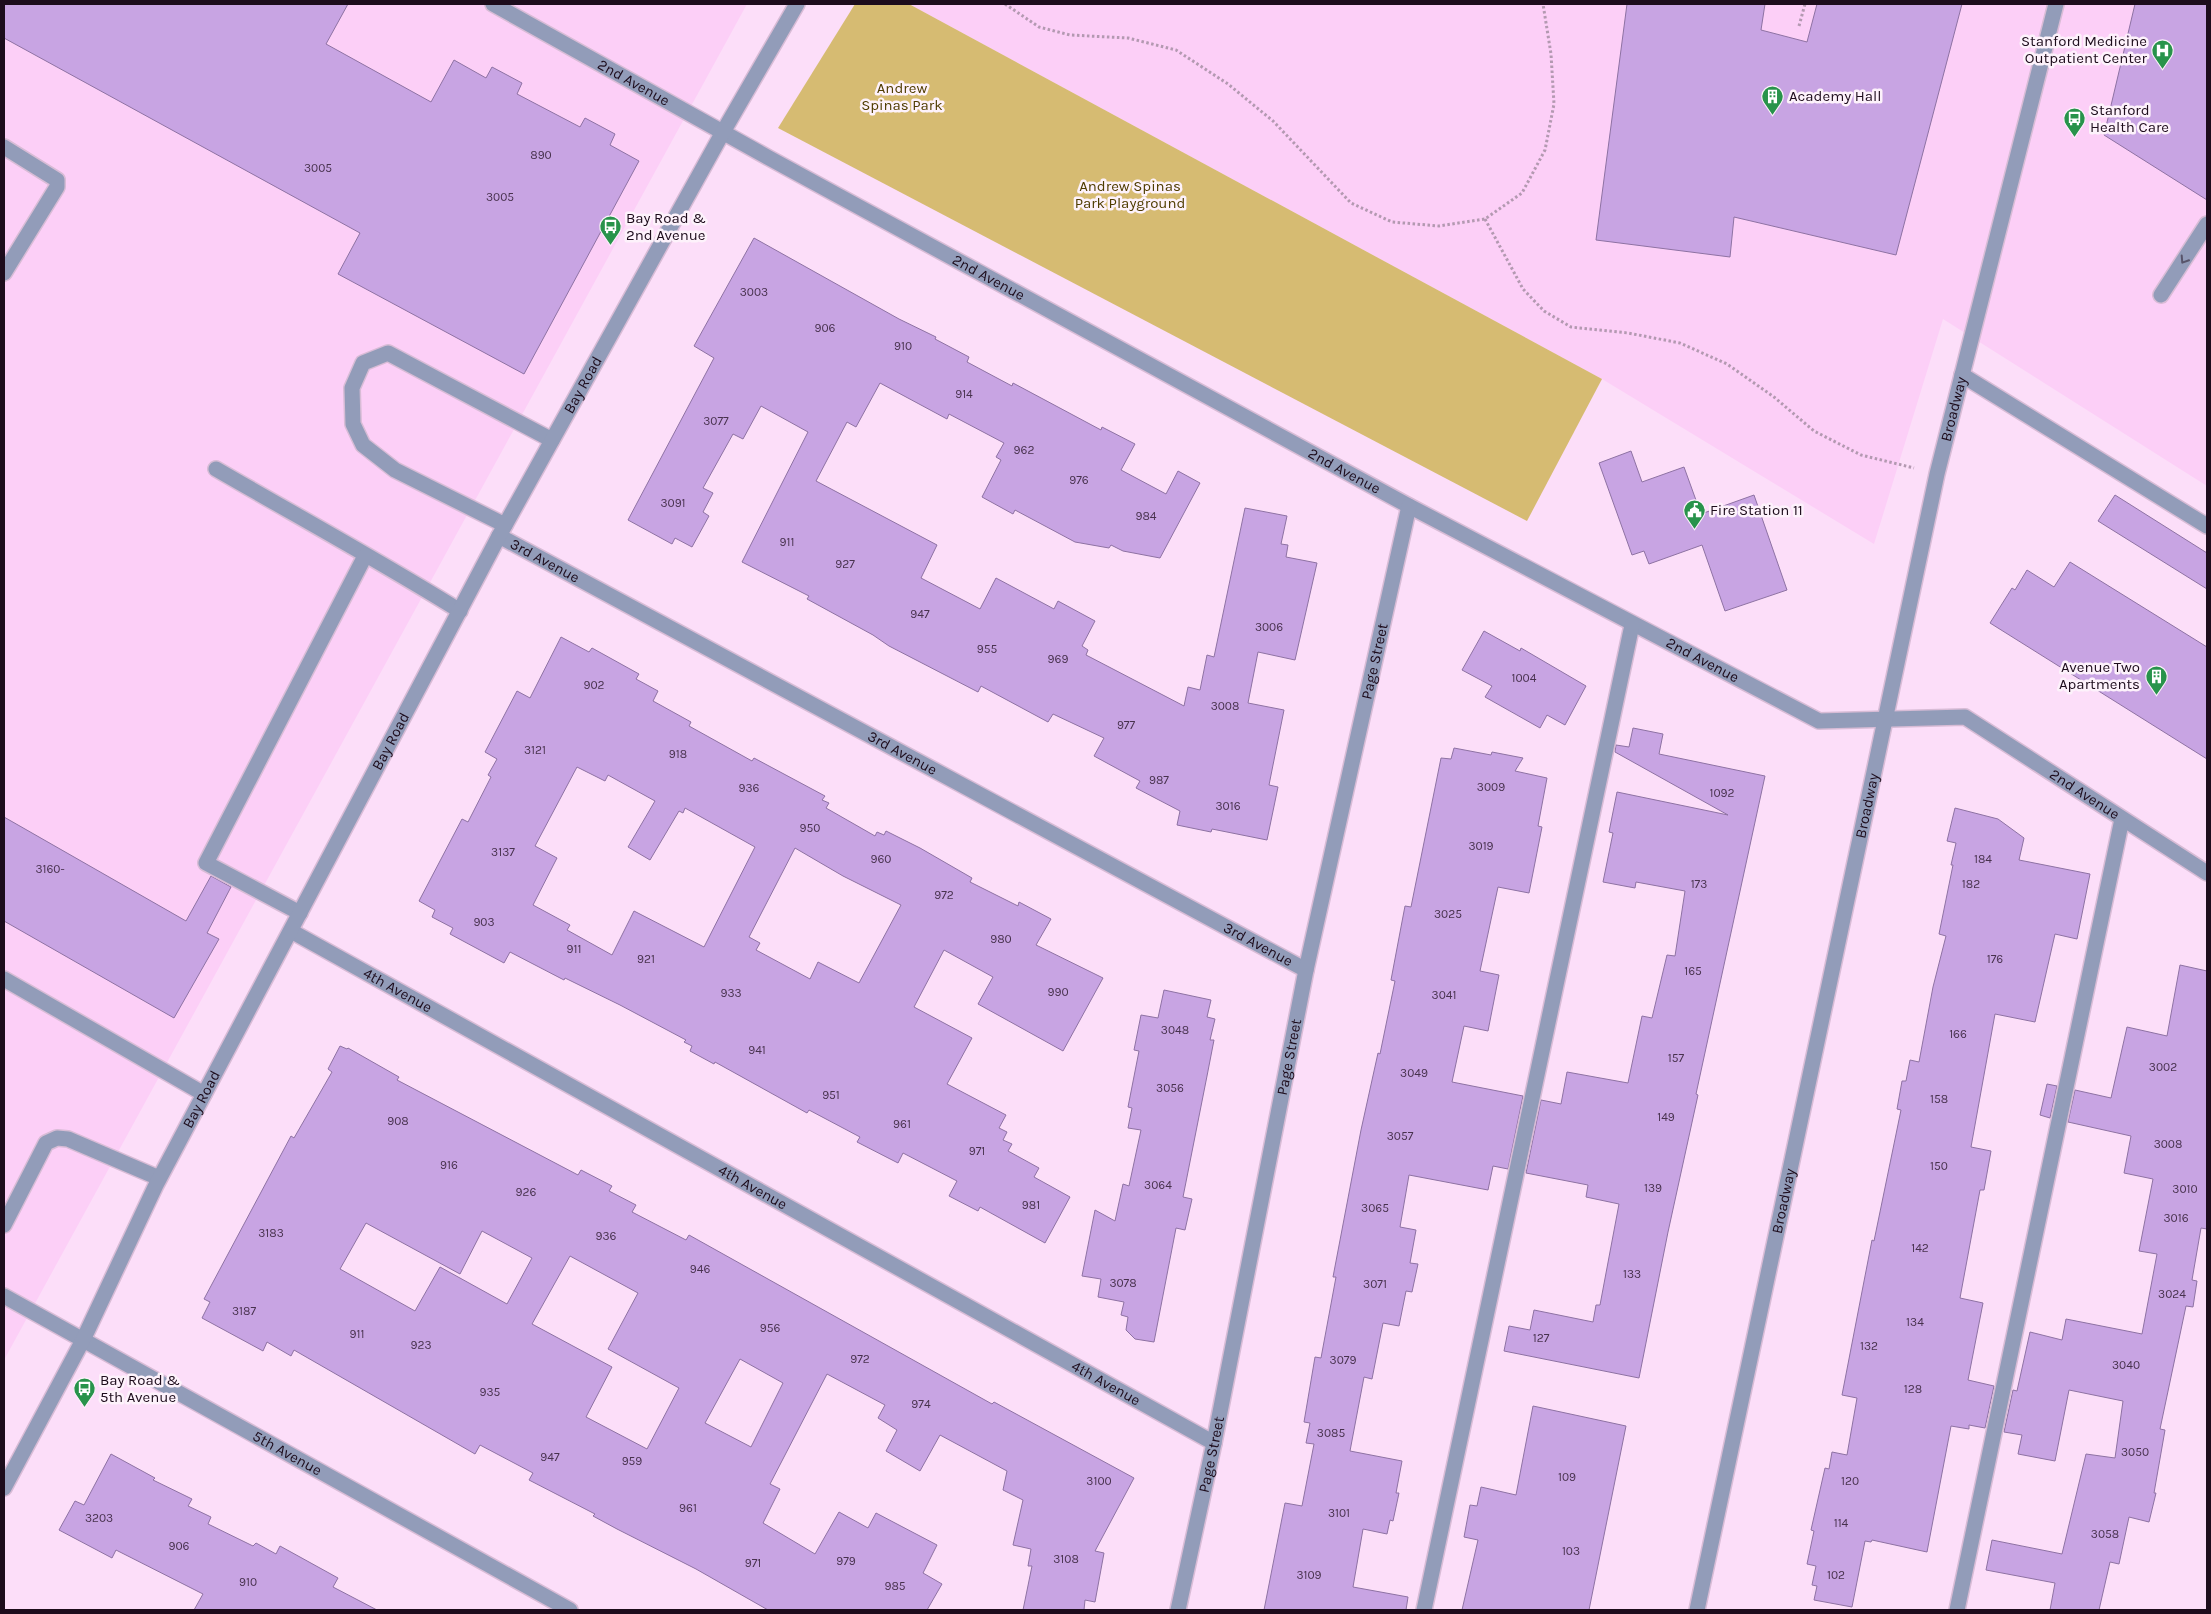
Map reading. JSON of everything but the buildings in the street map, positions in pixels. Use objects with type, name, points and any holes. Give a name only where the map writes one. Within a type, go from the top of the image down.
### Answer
[{"type":"street","name":"2nd Avenue","points":[[494,4],[723,132],[1408,506],[1632,625],[1819,721],[1965,717],[2207,873]]},
{"type":"street","name":"Bay Road","points":[[4,1488],[84,1340],[159,1178],[502,530],[723,132],[797,4]]},
{"type":"street","name":"Broadway","points":[[1697,1610],[1936,474],[2056,4]]},
{"type":"street","points":[[4,147],[57,180],[57,186],[4,274]]},
{"type":"street","points":[[2161,296],[2207,224]]},
{"type":"street","name":"3rd Avenue","points":[[552,440],[388,353],[363,363],[352,388],[352,424],[363,445],[395,470],[1306,970]]},
{"type":"street","points":[[1962,375],[2207,526]]},
{"type":"street","points":[[216,468],[365,556],[402,575],[460,611]]},
{"type":"street","name":"Page Street","points":[[1178,1610],[1214,1444],[1306,970],[1408,506]]},
{"type":"street","points":[[300,913],[206,863],[365,556]]},
{"type":"street","points":[[1424,1610],[1632,625]]},
{"type":"street","points":[[1957,1610],[2122,819]]},
{"type":"street","name":"4th Avenue","points":[[291,931],[1214,1444]]},
{"type":"street","points":[[4,978],[204,1094]]},
{"type":"street","points":[[4,1225],[46,1143],[57,1138],[68,1139],[159,1178]]},
{"type":"street","name":"5th Avenue","points":[[4,1296],[570,1610]]},
{"type":"path","points":[[1006,4],[1039,27],[1070,35],[1128,38],[1176,50],[1228,84],[1273,121],[1351,202],[1392,222],[1439,226],[1485,219],[1522,193],[1544,150],[1554,104],[1551,54],[1542,4]]},
{"type":"path","points":[[1798,26],[1804,4]]},
{"type":"path","points":[[1485,219],[1523,289],[1544,311],[1571,326],[1628,333],[1680,343],[1727,364],[1774,397],[1814,431],[1861,455],[1936,474]]},
{"type":"shaded area","points":[[4,4],[747,4],[4,1360]]},
{"type":"shaded area","points":[[909,4],[2207,4],[2207,486],[1943,319],[1874,544],[1602,379]]},
{"type":"green space","name":"Andrew Spinas Park","points":[[855,4],[909,4],[1602,379],[1527,521],[778,128]]},
{"type":"place","name":"Stanford Medicine Outpatient Center","points":[[2163,69]]},
{"type":"place","name":"Academy Hall","points":[[1773,115]]},
{"type":"place","name":"Stanford Health Care","points":[[2074,138]]},
{"type":"place","name":"Bay Road & 2nd Avenue","points":[[610,246]]},
{"type":"place","name":"Fire Station 11","points":[[1694,529]]},
{"type":"place","name":"Avenue Two Apartments","points":[[2156,695]]},
{"type":"place","name":"Bay Road & 5th Avenue","points":[[84,1408]]},
{"type":"park label","name":"Andrew Spinas Park Playground","points":[[1130,194]]}]
